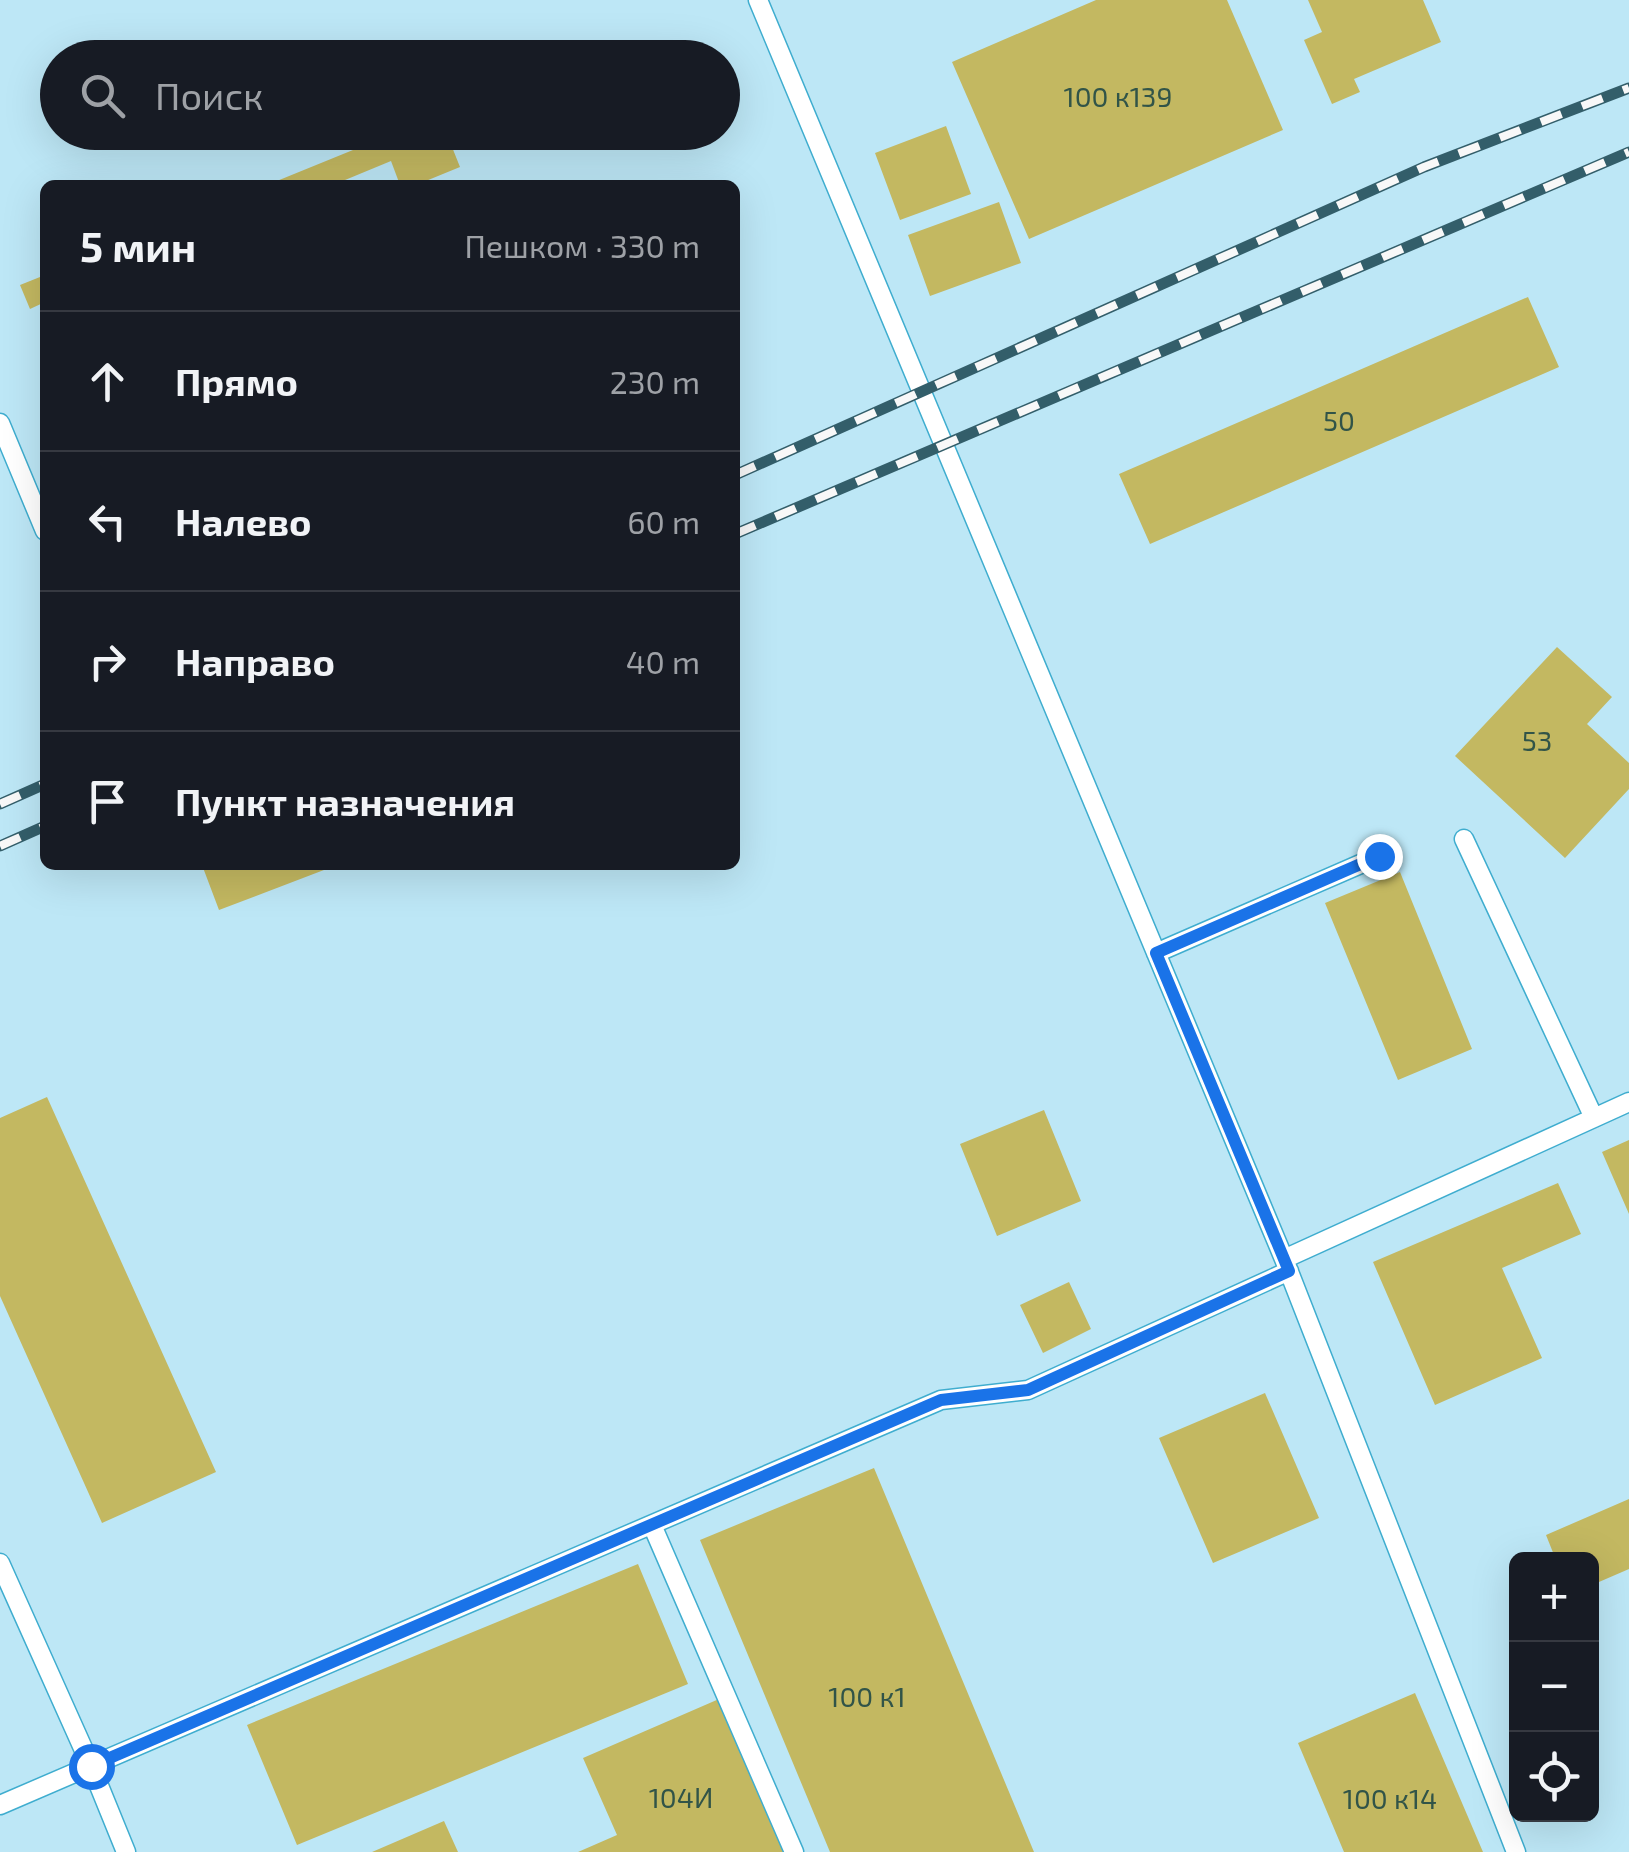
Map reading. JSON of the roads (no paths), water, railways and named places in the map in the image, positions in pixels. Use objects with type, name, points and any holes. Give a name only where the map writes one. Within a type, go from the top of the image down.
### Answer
[{"type":"lane","points":[[758,0],[1287,1265],[1516,1852]]},
{"type":"lane","points":[[0,423],[40,519]]},
{"type":"lane","points":[[1464,838],[1594,1118]]},
{"type":"lane","points":[[1156,953],[1379,856]]},
{"type":"lane","points":[[0,1805],[941,1400],[1028,1390],[1629,1102]]},
{"type":"lane","points":[[652,1524],[794,1852]]},
{"type":"lane","points":[[0,1563],[126,1852]]},
{"type":"railway","points":[[740,473],[1424,167],[1629,88]]},
{"type":"railway","points":[[740,532],[1629,152]]},
{"type":"railway","points":[[0,804],[40,786]]},
{"type":"railway","points":[[0,846],[40,828]]}]
